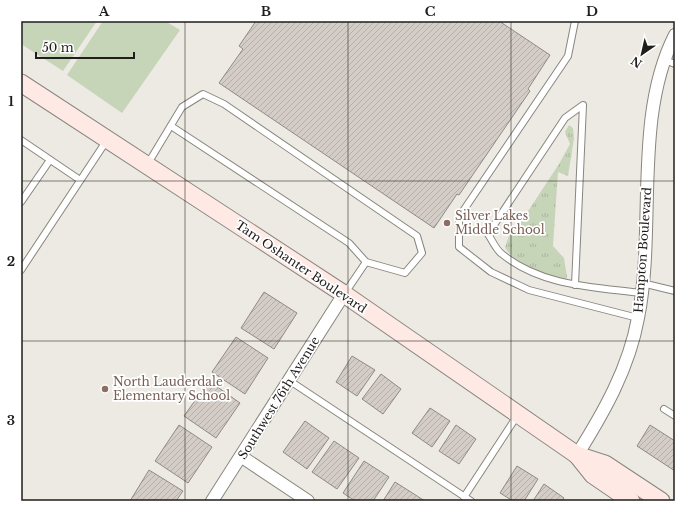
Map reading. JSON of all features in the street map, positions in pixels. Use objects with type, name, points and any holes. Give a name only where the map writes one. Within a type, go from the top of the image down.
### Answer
[{"type":"street","name":"Hampton Boulevard","points":[[577,455],[612,394],[621,375],[638,318],[646,247],[652,119],[670,62],[675,35]]},
{"type":"street","name":"Tam Oshanter Boulevard","points":[[21,83],[344,294],[577,455],[593,475],[631,501]]},
{"type":"street","name":"Southwest 76th Avenue","points":[[212,501],[242,457],[344,294]]},
{"type":"street","name":"Tam Oshanter Boulevard","points":[[577,455],[605,464],[661,501]]},
{"type":"street","points":[[242,457],[308,501]]},
{"type":"lane","points":[[575,21],[568,56],[459,217],[459,247],[490,272],[529,290],[638,318]]},
{"type":"lane","points":[[147,165],[182,107],[203,94],[224,104],[417,236],[422,253],[405,273],[366,262],[348,243],[171,126]]},
{"type":"lane","points":[[575,285],[583,105],[565,118],[488,234],[501,254],[533,273],[575,285],[675,291]]},
{"type":"lane","points":[[21,270],[107,139]]},
{"type":"lane","points":[[21,140],[80,180]]},
{"type":"lane","points":[[21,202],[50,160]]},
{"type":"lane","points":[[344,294],[366,262]]},
{"type":"lane","points":[[290,381],[470,501]]},
{"type":"lane","points":[[664,409],[675,416]]},
{"type":"lane","points":[[464,497],[518,414]]},
{"type":"green space","points":[[21,21],[97,21],[63,71],[21,44]]},
{"type":"green space","points":[[103,21],[165,21],[180,30],[122,113],[67,75]]},
{"type":"green space","points":[[569,125],[573,128],[574,138],[568,176],[558,172],[553,246],[564,258],[567,277],[566,280],[551,276],[532,268],[515,258],[505,247],[509,236],[517,228],[559,164],[570,144],[565,132]]},
{"type":"building","name":"Silver Lakes Middle School","points":[[256,21],[499,21],[550,55],[528,89],[530,91],[459,195],[457,194],[434,228],[219,83],[243,49],[239,46]]},
{"type":"building","points":[[264,292],[297,313],[274,349],[241,328]]},
{"type":"building","points":[[236,337],[268,358],[245,394],[212,372]]},
{"type":"building","points":[[352,356],[375,370],[357,396],[336,382]]},
{"type":"building","points":[[381,374],[401,389],[383,414],[362,399]]},
{"type":"building","points":[[209,381],[240,403],[216,438],[184,416]]},
{"type":"building","points":[[430,408],[450,421],[432,447],[412,433]]},
{"type":"building","points":[[305,421],[329,438],[307,469],[283,452]]},
{"type":"building","points":[[179,425],[212,447],[188,483],[155,461]]},
{"type":"building","points":[[456,425],[476,439],[459,464],[439,451]]},
{"type":"building","points":[[650,425],[675,441],[675,471],[637,446]]},
{"type":"building","points":[[334,441],[359,458],[337,489],[312,472]]},
{"type":"building","points":[[364,461],[389,477],[373,501],[355,501],[343,493]]},
{"type":"building","points":[[517,466],[538,479],[524,501],[513,501],[500,493]]},
{"type":"building","points":[[149,470],[183,491],[176,501],[130,501]]},
{"type":"building","points":[[395,482],[425,501],[383,501]]},
{"type":"building","points":[[544,484],[564,498],[562,501],[533,501]]},
{"type":"place","name":"Silver Lakes Middle School","points":[[447,223]]},
{"type":"place","name":"North Lauderdale Elementary School","points":[[105,389]]}]
